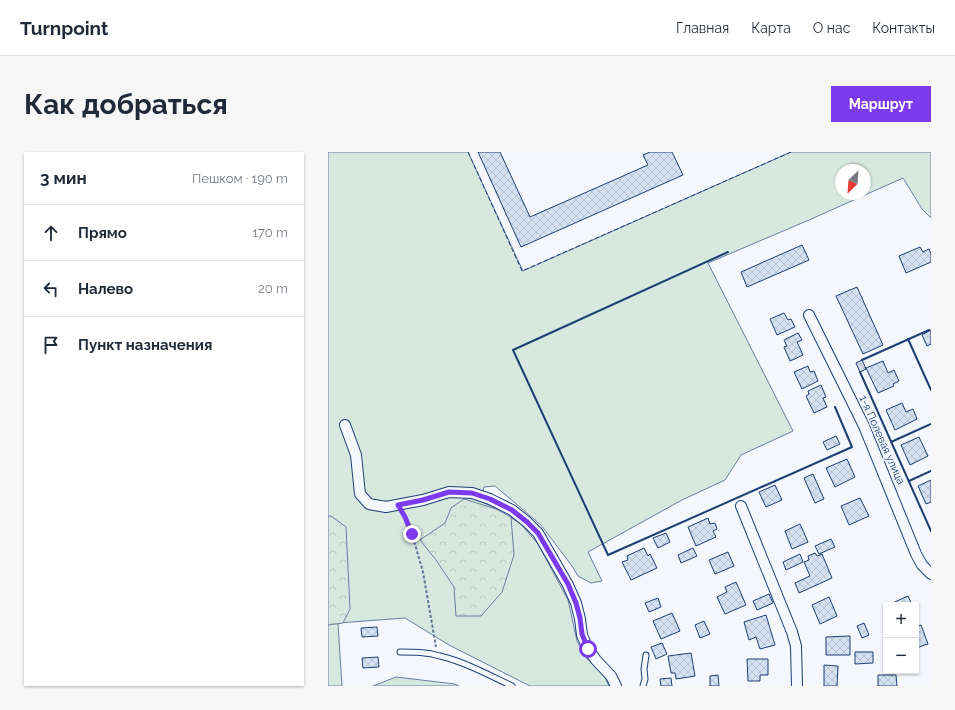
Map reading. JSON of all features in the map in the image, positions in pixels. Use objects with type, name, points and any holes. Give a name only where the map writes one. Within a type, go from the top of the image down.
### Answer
[{"type":"street","name":"1-я Полевая улица","points":[[810,315],[864,426],[916,554],[931,574]]},
{"type":"street","points":[[345,425],[356,455],[360,494],[369,504],[386,507],[423,500],[449,492],[472,493],[490,499],[512,510],[527,522],[538,533],[568,584],[576,603],[582,634],[588,649],[611,676],[616,686]]},
{"type":"street","points":[[741,506],[792,632],[796,646],[797,686]]},
{"type":"lane","points":[[400,652],[420,652],[439,655],[457,661],[512,686]]},
{"type":"lane","points":[[643,686],[645,679],[644,669],[646,655]]},
{"type":"path","points":[[398,505],[412,534],[423,572],[435,644],[439,655]]},
{"type":"green space","points":[[328,152],[468,152],[523,271],[791,152],[931,152],[931,218],[922,209],[903,178],[871,192],[871,164],[835,164],[835,200],[854,200],[708,263],[793,431],[741,455],[725,480],[682,500],[588,552],[602,581],[591,583],[578,576],[541,525],[495,486],[484,487],[481,501],[520,523],[538,544],[568,600],[577,641],[587,659],[602,671],[609,686],[530,686],[449,645],[405,618],[338,623],[342,686],[328,686]]},
{"type":"green space","points":[[464,499],[496,509],[511,517],[514,555],[502,592],[481,616],[456,616],[454,587],[436,560],[420,540],[445,523],[451,508]]},
{"type":"green space","points":[[328,516],[331,516],[346,527],[350,609],[343,623],[328,625]]},
{"type":"green space","points":[[396,677],[455,684],[459,686],[373,686]]},
{"type":"building","points":[[478,152],[500,152],[530,217],[648,165],[643,155],[650,152],[672,152],[683,175],[521,247]]},
{"type":"building","points":[[802,245],[809,260],[747,287],[741,272]]},
{"type":"building","points":[[920,247],[923,252],[929,249],[931,254],[931,262],[906,273],[899,256]]},
{"type":"building","points":[[857,287],[883,345],[863,354],[836,296]]},
{"type":"building","points":[[784,313],[788,320],[791,319],[795,327],[777,335],[770,319]]},
{"type":"building","points":[[931,330],[931,344],[927,346],[922,335]]},
{"type":"building","points":[[798,333],[802,340],[797,342],[803,355],[790,361],[784,347],[787,346],[784,340]]},
{"type":"building","points":[[862,360],[866,369],[860,372],[856,363]]},
{"type":"building","points":[[883,361],[888,373],[894,370],[899,381],[893,384],[894,386],[878,393],[866,368]]},
{"type":"building","points":[[808,366],[810,372],[814,371],[818,381],[802,389],[794,372]]},
{"type":"building","points":[[821,385],[826,397],[823,398],[827,407],[814,413],[806,396],[809,394],[808,391]]},
{"type":"building","points":[[902,403],[906,412],[913,409],[917,419],[895,430],[886,410]]},
{"type":"building","points":[[836,436],[840,444],[827,450],[823,442]]},
{"type":"building","points":[[919,437],[928,456],[910,465],[901,445]]},
{"type":"building","points":[[847,459],[855,477],[835,487],[826,468]]},
{"type":"building","points":[[813,474],[824,499],[815,503],[804,478]]},
{"type":"building","points":[[931,480],[931,502],[926,504],[918,486]]},
{"type":"building","points":[[775,485],[782,500],[766,507],[759,492]]},
{"type":"building","points":[[860,498],[869,516],[849,525],[841,506]]},
{"type":"building","points":[[708,518],[710,524],[715,523],[717,529],[713,531],[716,537],[696,546],[688,527]]},
{"type":"building","points":[[800,524],[808,542],[792,549],[785,531]]},
{"type":"building","points":[[666,533],[670,542],[658,548],[653,538]]},
{"type":"building","points":[[831,539],[835,547],[819,554],[815,546]]},
{"type":"building","points":[[644,548],[648,556],[650,554],[657,568],[631,580],[622,562],[628,560],[627,556]]},
{"type":"building","points":[[693,548],[697,556],[681,563],[678,555]]},
{"type":"building","points":[[728,552],[734,566],[715,574],[709,560]]},
{"type":"building","points":[[815,553],[817,556],[822,554],[832,578],[799,593],[795,583],[810,576],[804,562],[809,560],[808,556]]},
{"type":"building","points":[[800,554],[803,562],[786,570],[783,562]]},
{"type":"building","points":[[736,582],[746,605],[725,614],[717,597],[727,592],[725,587]]},
{"type":"building","points":[[769,594],[773,603],[757,610],[753,601]]},
{"type":"building","points":[[908,596],[911,602],[895,602]]},
{"type":"building","points":[[829,597],[837,616],[820,624],[812,605]]},
{"type":"building","points":[[658,598],[661,607],[649,612],[645,603]]},
{"type":"building","points":[[672,613],[680,631],[661,639],[653,621]]},
{"type":"building","points":[[766,615],[775,645],[760,649],[756,637],[749,640],[744,622]]},
{"type":"building","points":[[704,621],[710,634],[700,638],[695,625]]},
{"type":"building","points":[[864,623],[869,635],[862,638],[857,626]]},
{"type":"building","points":[[921,625],[928,644],[919,647],[919,638],[919,626]]},
{"type":"building","points":[[377,627],[378,636],[362,637],[361,628]]},
{"type":"building","points":[[850,636],[850,655],[826,655],[826,637]]},
{"type":"building","points":[[662,643],[667,654],[656,659],[651,647]]},
{"type":"building","points":[[855,652],[873,652],[873,663],[855,664]]},
{"type":"building","points":[[691,653],[695,676],[676,679],[675,673],[671,673],[668,656]]},
{"type":"building","points":[[378,657],[379,667],[363,668],[362,658]]},
{"type":"building","points":[[747,659],[768,659],[768,675],[760,675],[760,681],[748,681]]},
{"type":"building","points":[[824,665],[838,666],[837,686],[824,686]]},
{"type":"building","points":[[718,675],[719,686],[710,686],[710,676]]},
{"type":"building","points":[[878,675],[896,675],[897,686],[878,686]]},
{"type":"building","points":[[671,678],[672,686],[661,686],[660,679]]},
{"type":"fence","points":[[468,152],[522,271],[791,152]]},
{"type":"wall","points":[[728,252],[513,350],[608,555],[852,447],[835,407]]},
{"type":"wall","points":[[862,360],[929,330]]},
{"type":"wall","points":[[908,339],[931,390]]},
{"type":"wall","points":[[860,372],[931,531]]},
{"type":"wall","points":[[891,442],[931,424]]},
{"type":"wall","points":[[909,481],[931,471]]},
{"type":"route","points":[[412,534],[398,505],[423,500],[449,492],[472,493],[490,499],[512,510],[538,533],[568,584],[576,603],[582,634],[588,649]]}]
